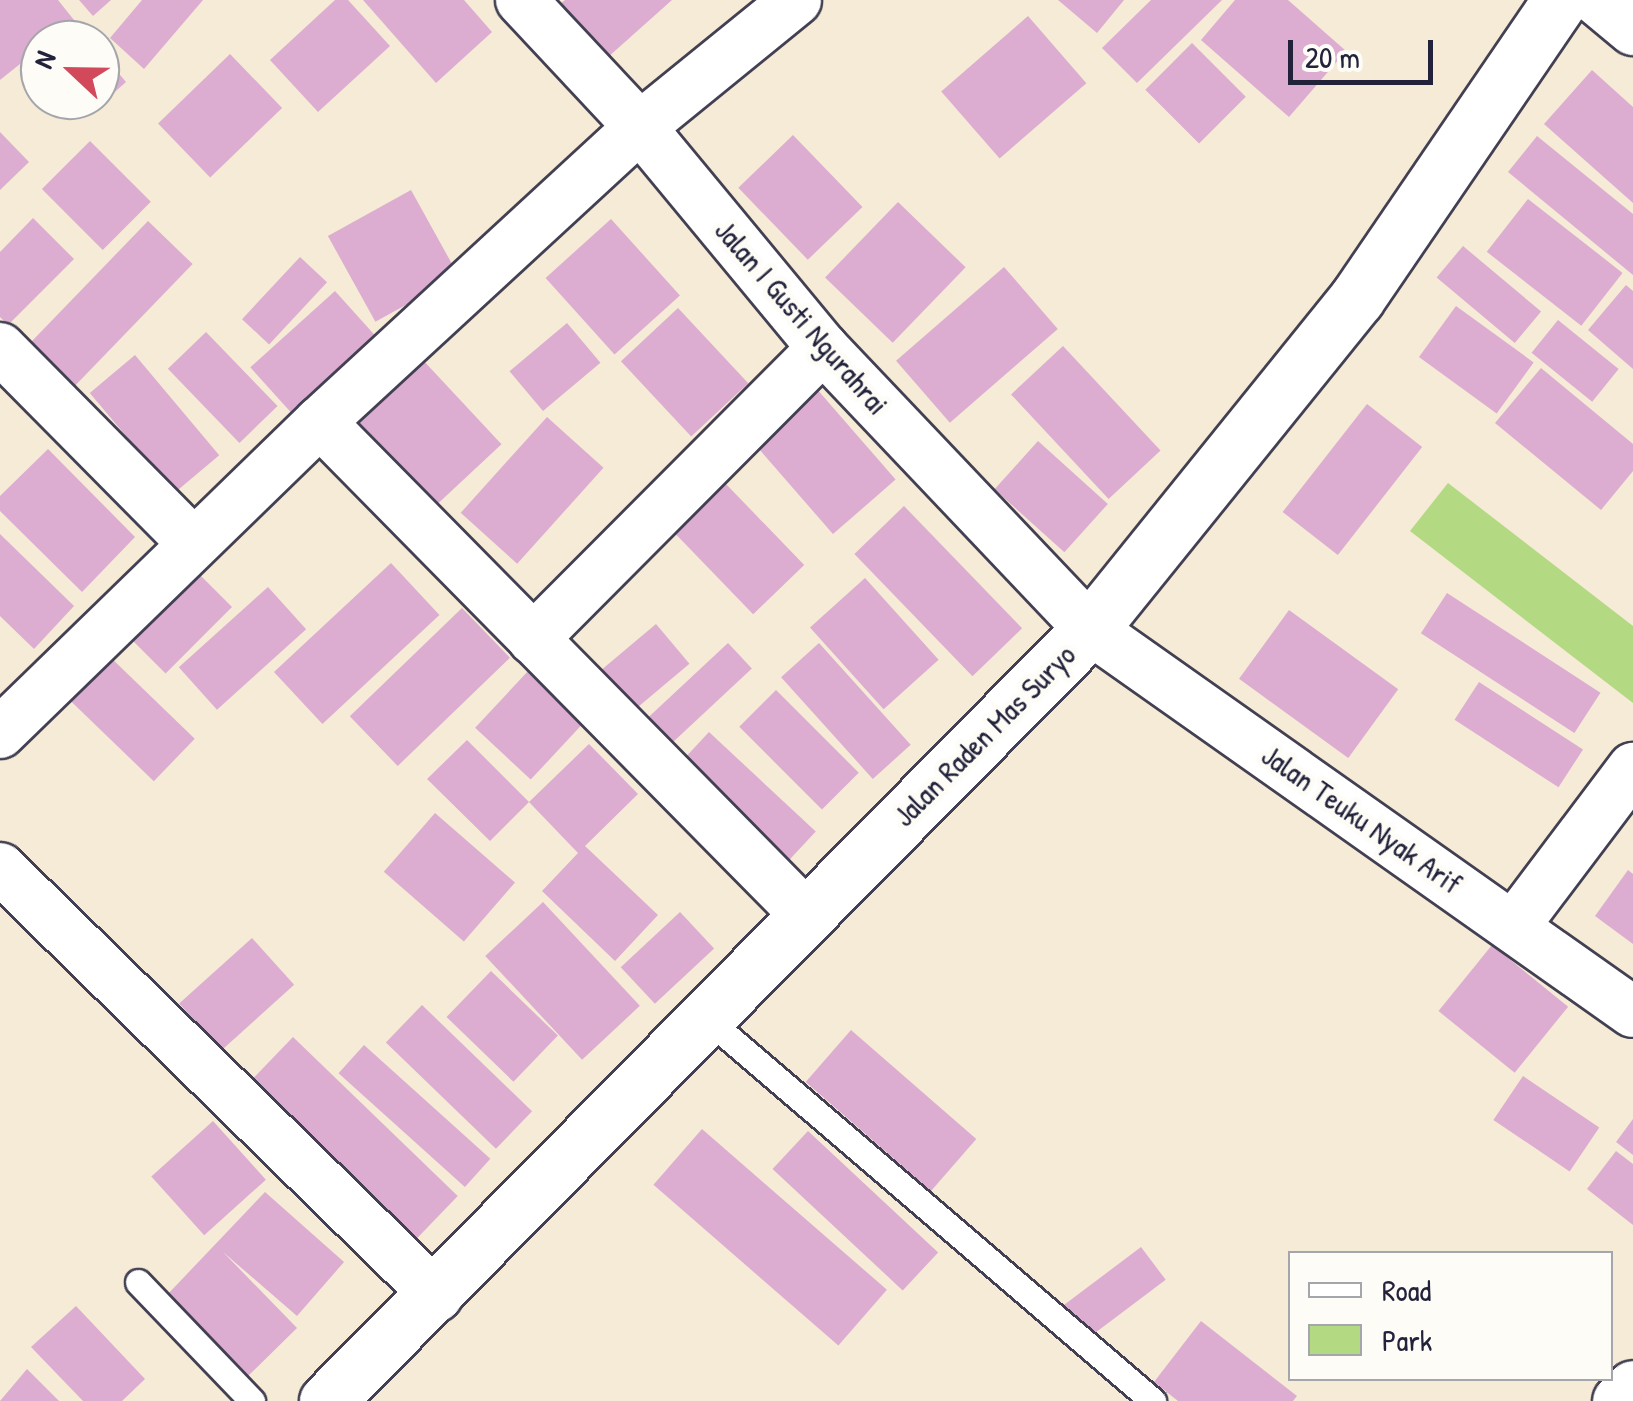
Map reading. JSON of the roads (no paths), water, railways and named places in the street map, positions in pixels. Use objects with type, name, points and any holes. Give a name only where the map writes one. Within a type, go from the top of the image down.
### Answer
[{"type":"street","name":"Jalan I Gusti Ngurahrai","points":[[521,0],[640,127],[823,348],[1090,629]]},
{"type":"street","points":[[0,733],[320,422],[640,127],[796,0]]},
{"type":"street","name":"Jalan Raden Mas Suryo","points":[[328,1401],[437,1296],[1090,629],[1357,298],[1560,0]]},
{"type":"street","points":[[1596,0],[1633,30]]},
{"type":"street","points":[[0,348],[193,543]]},
{"type":"street","points":[[533,639],[823,348]]},
{"type":"street","points":[[320,422],[806,915]]},
{"type":"street","name":"Jalan Teuku Nyak Arif","points":[[1090,629],[1633,1012]]},
{"type":"street","points":[[1514,926],[1633,768]]},
{"type":"street","points":[[0,868],[437,1296]]},
{"type":"street","points":[[1618,1401],[1633,1386]]},
{"type":"lane","points":[[706,1018],[1153,1401]]},
{"type":"lane","points":[[138,1282],[252,1401]]}]
